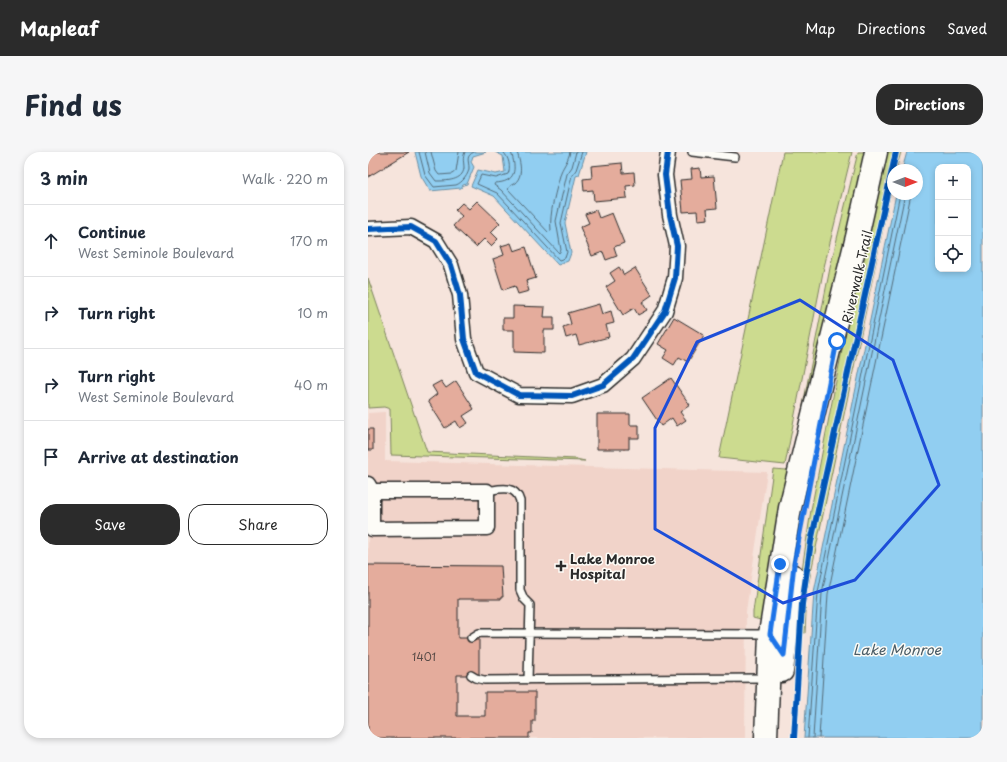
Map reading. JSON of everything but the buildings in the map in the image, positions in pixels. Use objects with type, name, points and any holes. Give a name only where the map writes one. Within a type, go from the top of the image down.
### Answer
[{"type":"main road","points":[[781,738],[778,667],[770,634],[790,508],[857,237],[876,152]]},
{"type":"main road","points":[[766,738],[804,509],[857,237]]},
{"type":"street","points":[[368,229],[411,227],[436,241],[451,265],[460,295],[464,338],[476,372],[519,395],[572,396],[603,385],[632,359],[665,311],[675,278],[677,246],[670,215],[665,175],[668,152]]},
{"type":"street","points":[[370,488],[487,491],[487,528],[372,529],[370,488]]},
{"type":"lane","points":[[692,152],[735,157]]},
{"type":"lane","points":[[487,491],[506,488],[512,490],[518,495],[520,501],[520,590],[530,605],[528,634],[528,680]]},
{"type":"lane","points":[[471,638],[479,633],[770,634],[778,667],[528,680],[480,680],[471,675]]},
{"type":"highlighted area","points":[[800,300],[893,360],[939,485],[855,580],[783,603],[655,529],[655,428],[697,342]]},
{"type":"shaded area","name":"Lake Monroe Hospital","points":[[385,412],[385,461],[767,472],[746,611],[745,738],[368,738],[368,413]]},
{"type":"green space","points":[[783,152],[852,152],[824,267],[785,465],[719,458]]},
{"type":"green space","points":[[858,152],[868,152],[764,621],[753,618],[753,612],[773,469],[786,470],[791,466],[830,268]]},
{"type":"green space","points":[[883,152],[901,152],[898,164],[887,164],[887,200],[889,200],[807,591],[805,633],[793,630],[811,510],[865,232]]},
{"type":"green space","points":[[368,278],[427,452],[576,459],[585,461],[391,455],[390,409],[384,407],[368,408]]},
{"type":"water","points":[[415,152],[486,152],[473,156],[471,162],[474,167],[467,184],[463,185],[461,188],[430,191],[421,176]]},
{"type":"water","points":[[495,152],[586,152],[579,175],[576,176],[565,223],[571,253],[568,261],[558,265],[494,196],[471,186],[478,170],[496,174],[505,172],[503,156]]},
{"type":"water","name":"Lake Monroe","points":[[907,152],[983,152],[983,738],[804,738],[814,592],[895,200],[923,200],[923,164],[904,164]]},
{"type":"cycle path","points":[[368,229],[411,227],[436,241],[451,265],[460,295],[464,339],[476,372],[519,395],[572,396],[603,385],[633,359],[665,311],[675,278],[677,246],[670,215],[665,175],[668,152]]},
{"type":"cycle path","name":"Riverwalk Trail","points":[[794,738],[802,604],[811,542],[896,152]]},
{"type":"place","name":"Lake Monroe Hospital","points":[[561,566]]},
{"type":"route","points":[[780,564],[770,634],[784,655],[785,633],[794,564],[837,341]]}]
